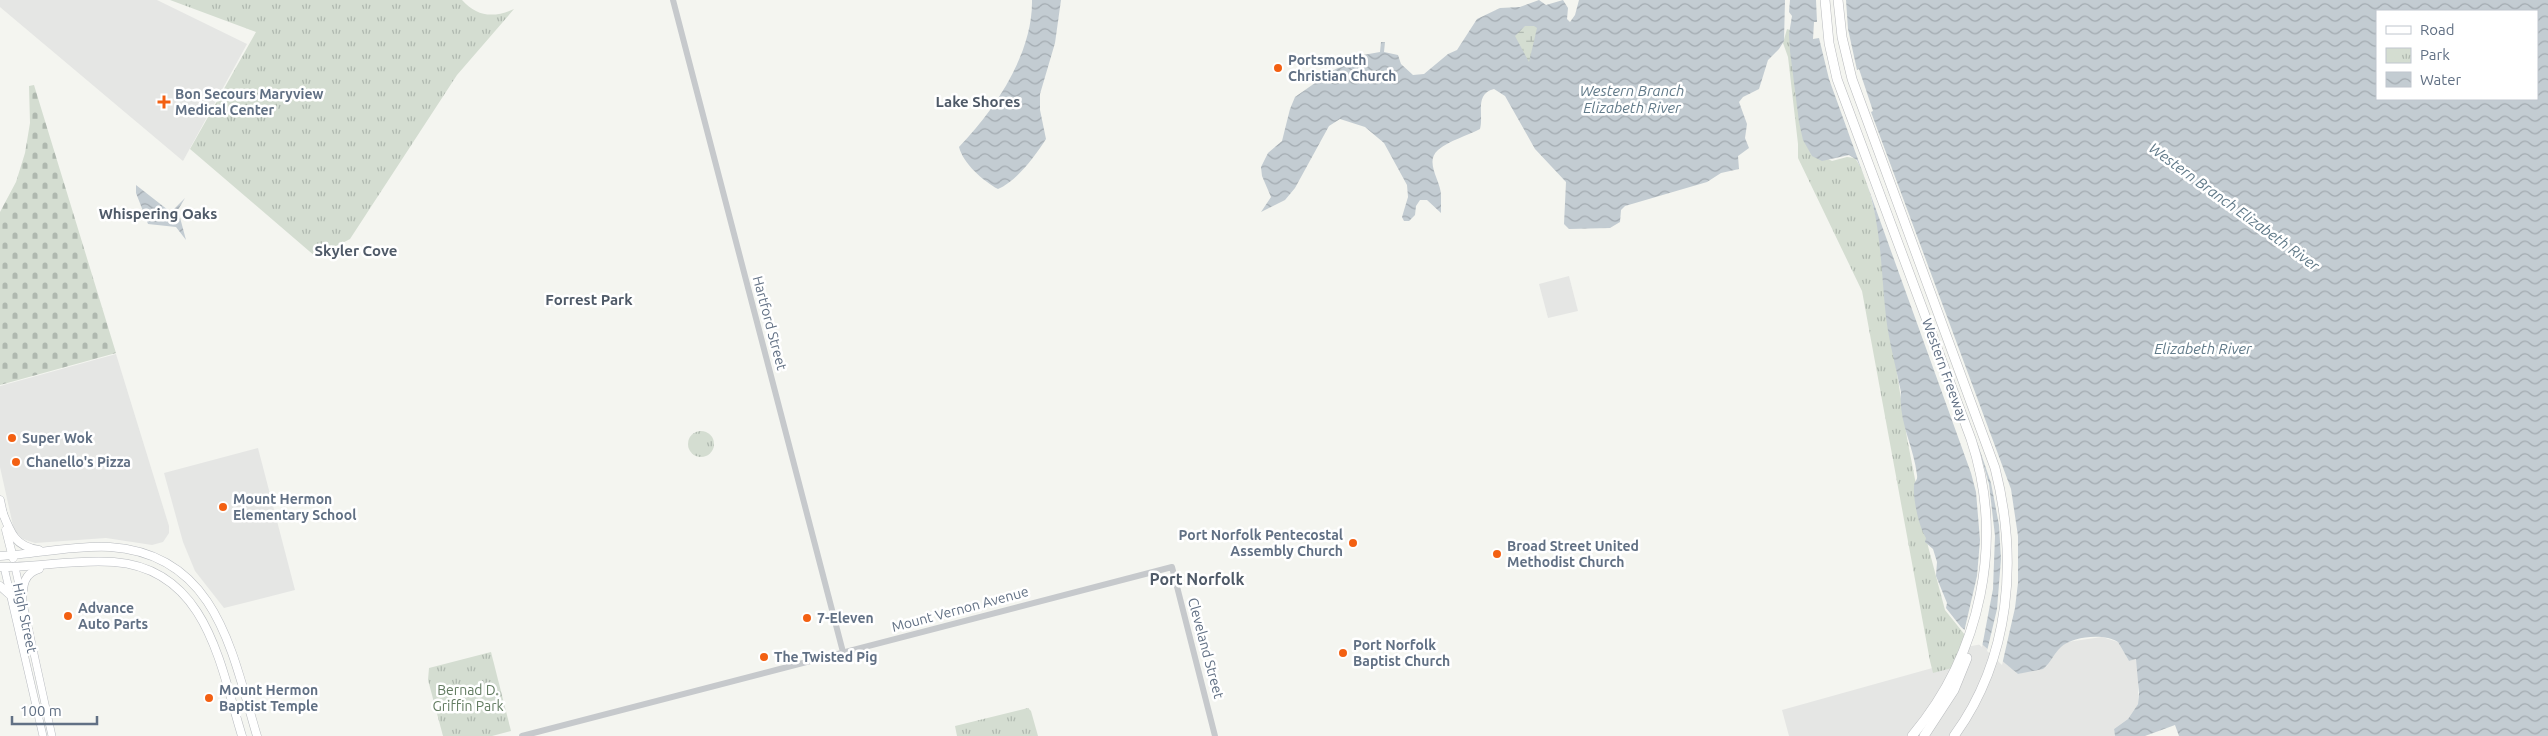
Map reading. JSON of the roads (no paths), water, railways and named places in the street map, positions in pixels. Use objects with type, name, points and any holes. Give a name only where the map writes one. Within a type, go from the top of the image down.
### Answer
[{"type":"highway","name":"Western Freeway","points":[[1825,0],[1829,43],[1837,79],[1971,439],[1981,475],[1986,516],[1984,576],[1969,637],[1950,681],[1912,736]]},
{"type":"highway","name":"Western Freeway","points":[[1838,0],[1842,37],[1852,79],[1995,468],[2007,523],[2008,579],[2000,632],[1985,681],[1954,736]]},
{"type":"highway","points":[[1924,736],[1954,690],[1978,627],[1990,561],[1990,540],[1986,516]]},
{"type":"main road","name":"High Street","points":[[0,500],[52,736]]},
{"type":"main road","points":[[2,511],[9,531],[16,541],[26,548],[51,551]]},
{"type":"main road","points":[[1,554],[12,555],[100,547],[135,551],[161,561],[192,583],[210,603],[223,628],[257,736]]},
{"type":"main road","name":"High Street","points":[[1,554],[2,567],[43,736]]},
{"type":"main road","points":[[2,567],[106,562],[128,564],[154,573],[182,593],[206,625],[242,736]]},
{"type":"main road","points":[[22,604],[26,576],[48,565]]},
{"type":"main road","points":[[0,586],[9,594]]},
{"type":"street","name":"Hartford Street","points":[[673,0],[843,652]]},
{"type":"street","name":"Mount Vernon Avenue","points":[[522,736],[1172,567]]},
{"type":"street","name":"Cleveland Street","points":[[1172,567],[1215,736]]},
{"type":"water","points":[[1032,0],[1061,0],[1055,43],[1040,94],[1040,110],[1046,139],[1019,174],[998,189],[974,171],[959,147],[986,116],[1009,80],[1019,60],[1031,20]]},
{"type":"water","name":"Western Branch Elizabeth River","points":[[1539,0],[1546,5],[1563,0],[1568,8],[1567,19],[1570,22],[1575,15],[1579,0],[1785,0],[1784,41],[1768,60],[1759,89],[1743,97],[1739,102],[1747,124],[1745,138],[1749,148],[1738,156],[1739,169],[1721,173],[1707,182],[1625,206],[1621,210],[1620,222],[1610,228],[1569,229],[1564,224],[1566,182],[1535,149],[1505,96],[1494,89],[1484,95],[1482,100],[1480,129],[1448,143],[1434,155],[1433,166],[1441,195],[1441,213],[1427,200],[1420,200],[1416,206],[1415,215],[1409,221],[1404,221],[1402,217],[1408,197],[1407,185],[1384,143],[1365,127],[1340,119],[1329,126],[1295,188],[1285,200],[1261,212],[1271,197],[1262,176],[1261,167],[1268,153],[1282,141],[1295,97],[1332,71],[1363,55],[1380,52],[1381,42],[1385,42],[1384,52],[1398,55],[1401,64],[1413,75],[1424,74],[1448,54],[1457,50],[1477,19],[1500,8],[1520,7]],"holes":[[[1525,26],[1537,28],[1529,62],[1515,36]]]},
{"type":"water","name":"Elizabeth River","points":[[1790,0],[2548,0],[2548,736],[2179,736],[2175,725],[2145,736],[2115,736],[2114,729],[2128,719],[2138,704],[2139,693],[2136,659],[2129,661],[2118,642],[2105,637],[2073,640],[2061,647],[2043,669],[2018,674],[1961,627],[1946,608],[1947,603],[1936,576],[1937,562],[1933,549],[1925,542],[1926,538],[1917,513],[1914,484],[1917,475],[1904,424],[1901,392],[1887,326],[1879,237],[1871,198],[1857,160],[1849,155],[1822,161],[1812,156],[1803,140],[1790,51],[1789,34],[1792,16],[1789,12]]},
{"type":"water","points":[[136,185],[168,210],[173,210],[185,198],[178,210],[186,240],[176,227],[148,224],[136,193]]},
{"type":"place","name":"Portsmouth Christian Church","points":[[1278,68]]},
{"type":"place","name":"Bon Secours Maryview Medical Center","points":[[164,102]]},
{"type":"place","name":"Super Wok","points":[[12,438]]},
{"type":"place","name":"Chanello's Pizza","points":[[16,462]]},
{"type":"place","name":"Mount Hermon Elementary School","points":[[223,507]]},
{"type":"place","name":"Port Norfolk Pentecostal Assembly Church","points":[[1353,543]]},
{"type":"place","name":"Broad Street United Methodist Church","points":[[1497,554]]},
{"type":"place","name":"Advance Auto Parts","points":[[68,616]]},
{"type":"place","name":"7-Eleven","points":[[807,618]]},
{"type":"place","name":"Port Norfolk Baptist Church","points":[[1343,653]]},
{"type":"place","name":"The Twisted Pig","points":[[764,657]]},
{"type":"place","name":"Mount Hermon Baptist Temple","points":[[209,698]]},
{"type":"district","name":"Lake Shores","points":[[978,102]]},
{"type":"district","name":"Whispering Oaks","points":[[158,214]]},
{"type":"district","name":"Skyler Cove","points":[[356,251]]},
{"type":"district","name":"Forrest Park","points":[[589,300]]},
{"type":"district","name":"Port Norfolk","points":[[1197,579]]},
{"type":"park label","name":"Bernad D. Griffin Park","points":[[468,698]]}]
